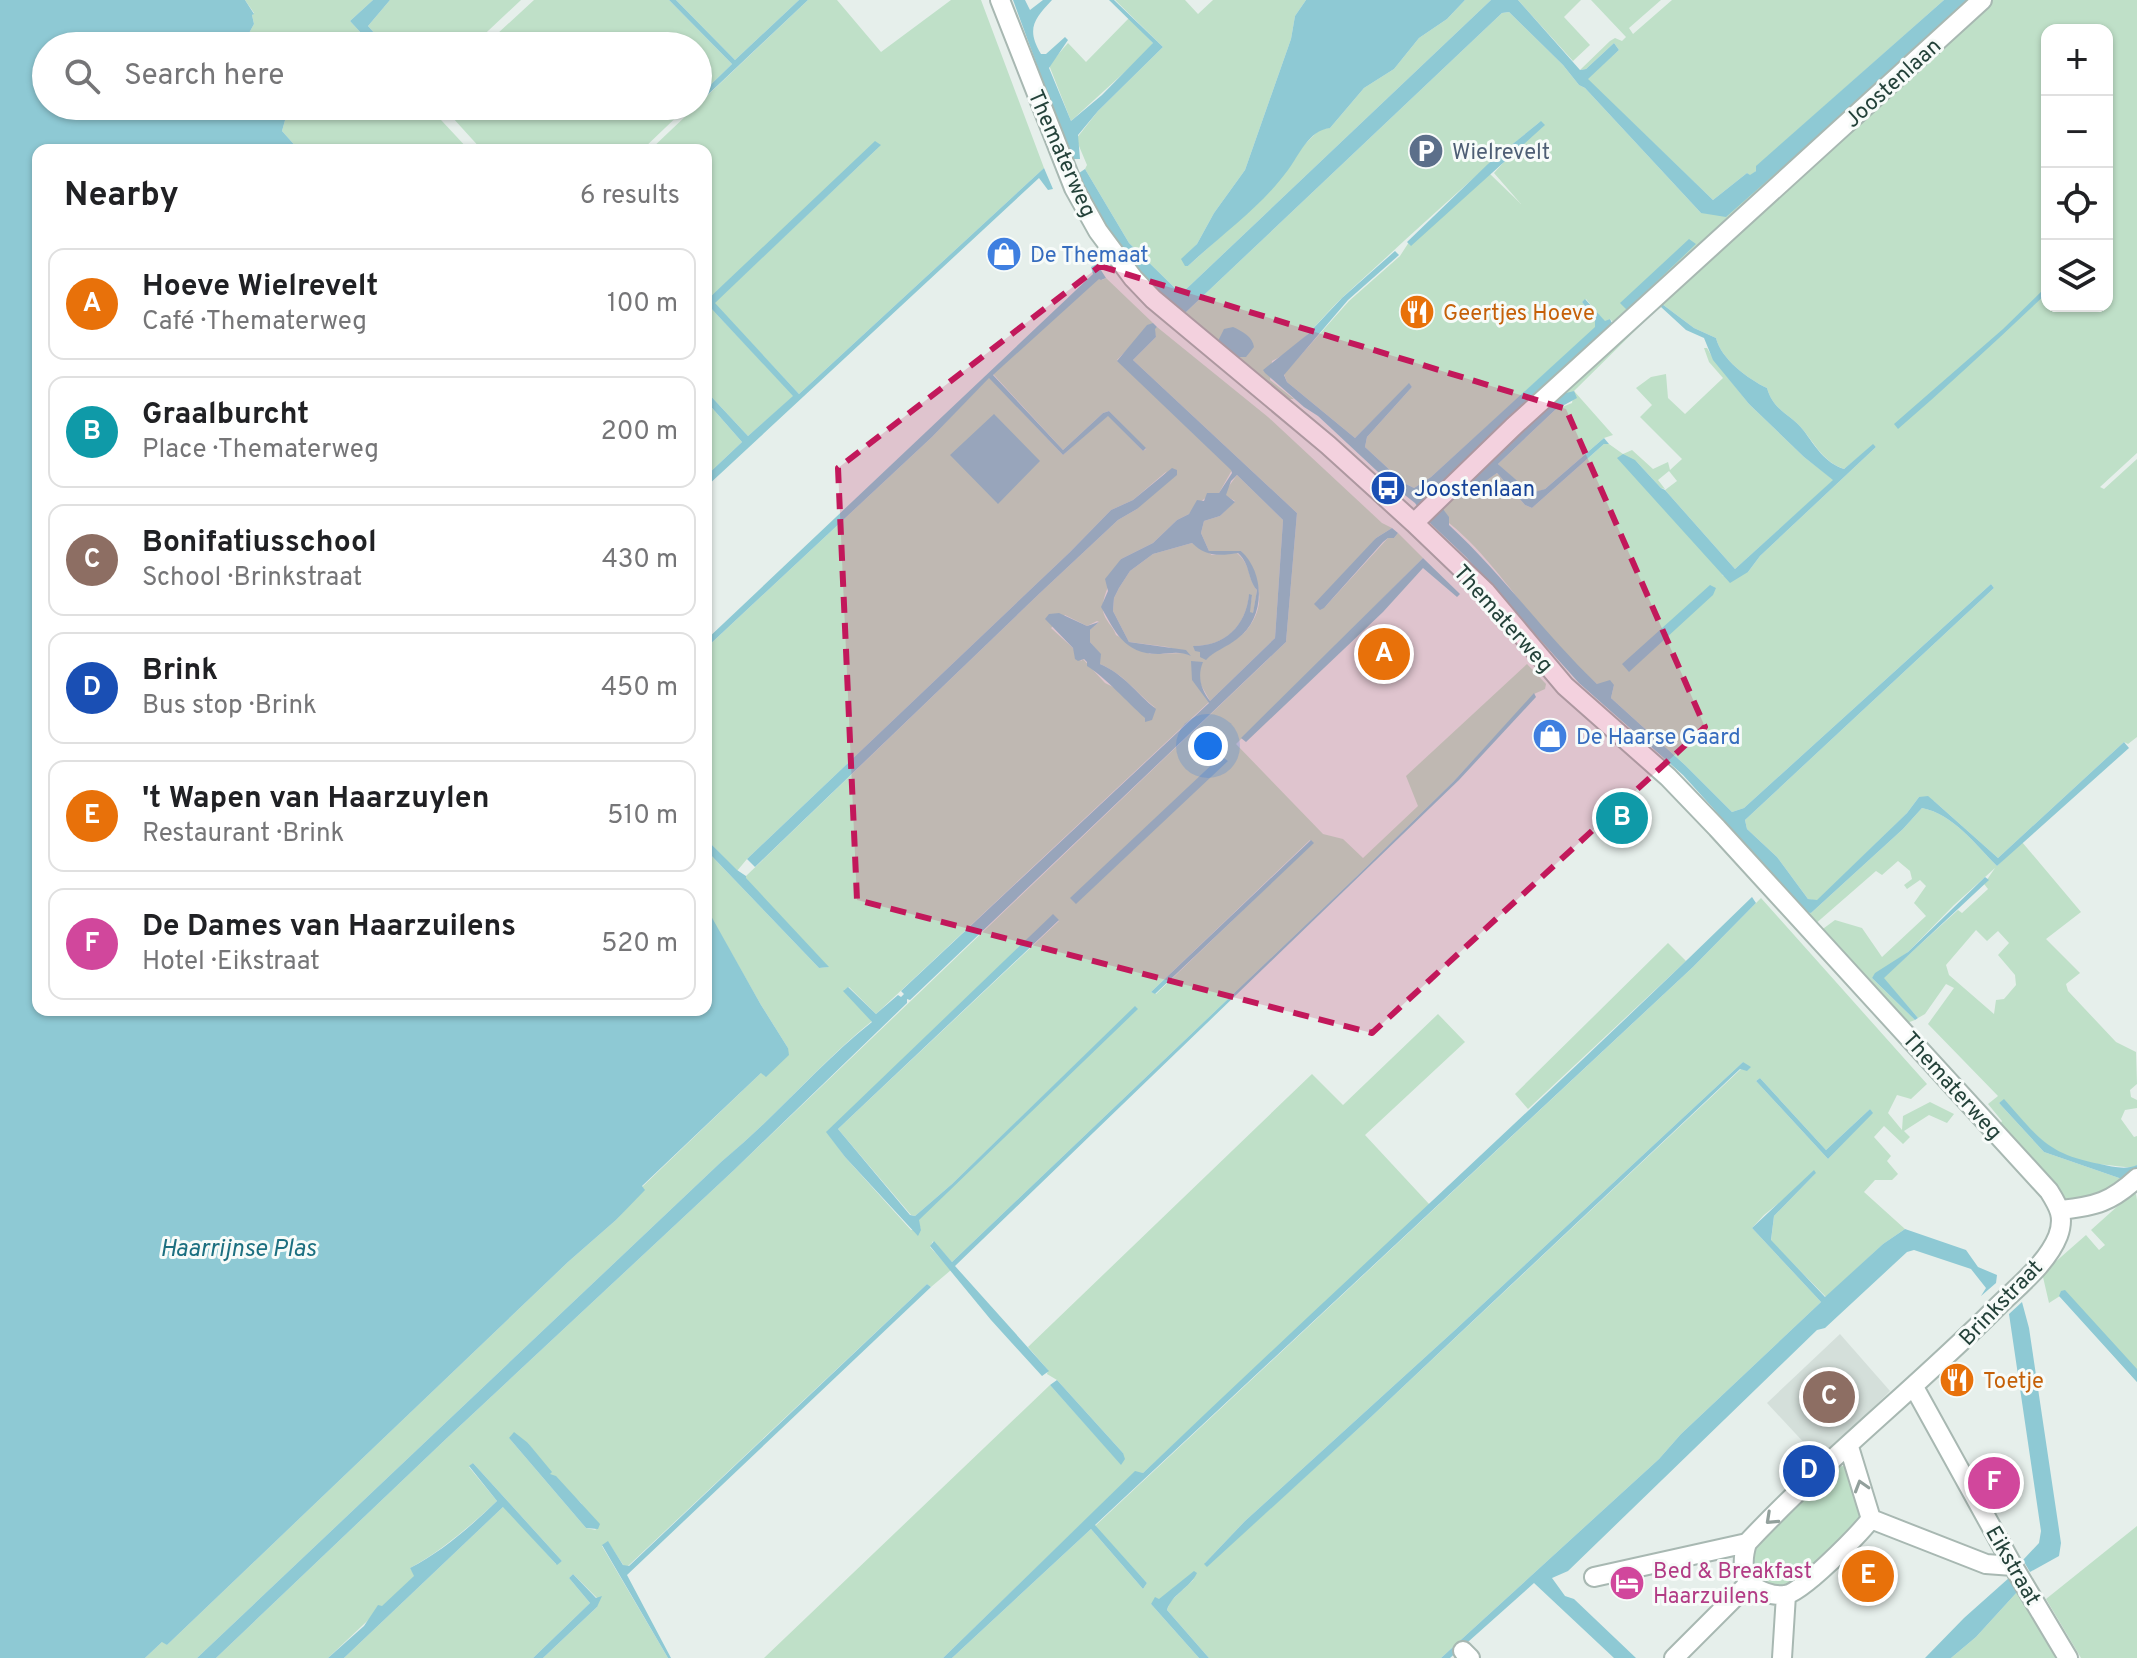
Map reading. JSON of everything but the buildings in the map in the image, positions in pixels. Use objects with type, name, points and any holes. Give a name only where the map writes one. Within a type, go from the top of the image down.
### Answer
[{"type":"street","name":"Thematerweg","points":[[1000,0],[1074,188],[1098,231],[1133,278],[1153,299],[1328,445],[1423,514],[1565,686],[1668,777],[1717,828],[2049,1191],[2061,1210]]},
{"type":"street","name":"Joostenlaan","points":[[1423,514],[1607,341],[1982,0]]},
{"type":"street","points":[[2061,1210],[2111,1200],[2137,1178]]},
{"type":"street","name":"Brinkstraat","points":[[1747,1543],[1914,1387],[2045,1257],[2058,1235],[2062,1223],[2061,1210]]},
{"type":"street","name":"Eikstraat","points":[[1914,1387],[2068,1658]]},
{"type":"street","points":[[1849,1447],[1871,1519]]},
{"type":"street","points":[[1871,1519],[1986,1564],[2013,1566]]},
{"type":"street","points":[[1594,1577],[1747,1543],[1743,1570],[1748,1584],[1765,1593],[1786,1595],[1803,1585],[1871,1519]]},
{"type":"street","points":[[1674,1658],[1748,1584]]},
{"type":"street","points":[[1782,1658],[1786,1595]]},
{"type":"highlighted area","points":[[1100,266],[1566,409],[1705,727],[1372,1033],[857,900],[838,468]]},
{"type":"shaded area","points":[[1840,1334],[1890,1391],[1821,1461],[1767,1403]]},
{"type":"green space","points":[[245,0],[373,0],[350,21],[360,32],[250,32],[254,24],[254,13]]},
{"type":"green space","points":[[390,0],[521,0],[487,32],[373,32],[368,26]]},
{"type":"green space","points":[[534,0],[669,0],[700,32],[499,32]]},
{"type":"green space","points":[[676,0],[799,0],[735,60],[712,37],[712,32],[707,32]]},
{"type":"green space","points":[[808,0],[837,0],[881,52],[951,0],[981,0],[1044,168],[799,394],[714,303],[880,146],[712,295],[712,144],[656,144],[682,120],[712,120],[712,91]]},
{"type":"green space","points":[[1115,0],[1185,0],[1198,14],[1213,0],[1306,0],[1295,16],[1291,39],[1245,170],[1214,213],[1197,244],[1182,259],[1188,266],[1258,203],[1320,129],[1330,128],[1364,88],[1394,69],[1419,38],[1447,19],[1465,0],[1491,0],[1181,294],[1129,243],[1085,169],[1087,165],[1076,139],[1098,111],[1163,47]]},
{"type":"green space","points":[[1518,0],[1581,0],[1564,17],[1590,45],[1573,61]]},
{"type":"green space","points":[[1591,0],[1661,0],[1629,28],[1633,34],[1672,0],[1944,0],[1757,166],[1756,171],[1750,176],[1747,173],[1713,200],[1587,79],[1619,50],[1614,43],[1586,69],[1580,70],[1610,41],[1615,38],[1622,41],[1626,37]]},
{"type":"green space","points":[[1973,0],[2137,0],[2137,453],[2100,487],[2104,489],[2137,459],[2137,737],[2128,744],[2124,742],[1998,858],[1934,801],[1919,797],[1907,813],[1817,901],[1808,899],[1777,857],[1747,829],[1745,820],[1994,588],[1991,584],[1744,808],[1732,812],[1611,698],[1614,685],[1597,684],[1571,660],[1479,551],[1443,518],[1423,505],[1423,500],[1613,322],[1610,319],[1605,322],[1586,299],[1582,302],[1595,319],[1596,327],[1431,477],[1414,488],[1404,483],[1365,447],[1367,437],[1412,387],[1409,384],[1355,438],[1287,382],[1284,374],[1349,301],[1400,256],[1409,242],[1488,172],[1521,204],[1494,173],[1541,121],[1417,229],[1344,296],[1302,340],[1272,361],[1270,380],[1294,399],[1286,399],[1205,334],[1185,313],[1502,13],[1509,12],[1563,65],[1701,213],[1760,185]],"holes":[[[1662,304],[1694,328],[1716,338],[1729,361],[1767,388],[1778,407],[1799,425],[1831,462],[1844,469],[1873,445],[1876,447],[1760,556],[1748,572],[1723,576],[1635,460],[1661,488],[1665,489],[1658,480],[1669,471],[1677,481],[1665,490],[1735,569],[1834,480],[1804,457],[1749,404],[1707,348],[1704,348],[1709,362],[1723,378],[1685,414],[1668,398],[1666,374],[1651,377],[1636,388],[1652,405],[1640,417],[1682,459],[1670,470],[1668,462],[1653,469],[1632,450],[1623,454],[1604,444],[1532,508],[1525,505],[1497,473],[1462,498],[1457,491],[1574,391]]]},
{"type":"green space","points":[[1129,18],[1153,43],[1150,49],[1071,121],[1049,65],[1068,43],[1086,62]]},
{"type":"green space","points":[[712,44],[732,64],[712,83]]},
{"type":"green space","points":[[285,120],[441,120],[463,144],[294,144],[282,131]]},
{"type":"green space","points":[[455,120],[673,120],[648,144],[477,144]]},
{"type":"green space","points":[[1099,278],[1106,278],[1153,323],[1117,360],[1232,470],[1219,493],[1211,494],[1196,505],[1153,543],[1121,559],[1104,599],[1105,618],[1116,635],[1150,654],[1186,653],[1168,647],[1129,642],[1113,611],[1114,598],[1130,571],[1153,554],[1192,543],[1212,555],[1237,553],[1257,590],[1253,614],[1249,612],[1252,596],[1249,595],[1244,616],[1232,632],[1215,642],[1194,646],[1207,657],[1245,632],[1258,608],[1258,588],[1252,569],[1241,551],[1209,551],[1201,533],[1204,521],[1220,516],[1235,501],[1226,496],[1226,490],[1237,475],[1283,520],[1275,638],[1210,701],[1201,685],[1197,663],[1193,665],[1193,680],[1209,702],[876,1014],[849,987],[844,990],[872,1021],[760,1128],[197,1658],[145,1658],[163,1641],[167,1645],[568,1262],[616,1220],[644,1189],[642,1187],[762,1072],[765,1076],[788,1048],[712,919],[712,856],[819,968],[828,967],[746,876],[1040,593],[1118,520],[1137,509],[1167,471],[1133,500],[1111,510],[737,871],[712,845],[712,642],[932,437],[989,377],[1063,455],[1108,415],[1143,451],[1146,449],[1109,411],[1063,450],[993,374]],"holes":[[[1065,615],[1087,626],[1097,621],[1090,630],[1090,642],[1100,654],[1100,664],[1123,678],[1156,708],[1105,683],[1051,628]]]},
{"type":"green space","points":[[712,309],[794,396],[748,436],[712,397]]},
{"type":"green space","points":[[1157,327],[1268,417],[1382,523],[1392,528],[1376,538],[1324,608],[1388,538],[1394,538],[1398,533],[1423,558],[1236,744],[1323,834],[1343,839],[1363,858],[1418,806],[1406,776],[1527,664],[1546,684],[1545,689],[1534,694],[1454,781],[1357,876],[952,1262],[933,1241],[930,1247],[951,1270],[931,1287],[927,1284],[628,1566],[624,1566],[608,1542],[602,1546],[668,1658],[543,1658],[597,1607],[597,1598],[573,1574],[569,1578],[590,1603],[533,1658],[344,1658],[504,1506],[556,1564],[562,1561],[473,1463],[469,1467],[497,1501],[445,1545],[410,1568],[415,1576],[328,1658],[216,1658],[733,1171],[1286,642],[1297,513],[1133,360],[1156,337],[1154,329]],"holes":[[[1310,840],[1313,843],[1156,994],[1151,992]],[[1053,915],[1059,921],[838,1129],[911,1215],[915,1216],[952,1184],[1135,1007],[918,1220],[921,1230],[911,1230],[845,1157],[827,1132]],[[509,1438],[528,1443],[549,1474],[581,1503],[596,1530],[586,1528]]]},
{"type":"green space","points":[[1574,391],[1613,435],[1604,438],[1545,489],[1531,494],[1498,464],[1555,410],[1572,403]]},
{"type":"green space","points":[[712,408],[742,442],[712,470]]},
{"type":"green space","points":[[1922,808],[1933,811],[1954,823],[1997,866],[2022,842],[2081,912],[2046,939],[2080,973],[2066,984],[2068,991],[2116,1042],[2136,1052],[2137,1084],[2130,1090],[2131,1097],[2137,1100],[2137,1108],[2125,1110],[2121,1119],[2134,1137],[2137,1136],[2137,1165],[2133,1168],[2094,1163],[2061,1153],[2034,1133],[2004,1100],[1999,1103],[2044,1152],[2122,1179],[2137,1169],[2117,1188],[2091,1198],[2072,1202],[2067,1200],[1999,1126],[2002,1121],[1988,1104],[1998,1096],[1928,1024],[1954,988],[1946,984],[1925,1014],[1918,1018],[1883,978],[1958,910],[1962,913],[1988,889],[1984,884],[1995,868],[1908,952],[1872,978],[1915,1020],[1904,1024],[1820,931],[1835,920],[1862,928],[1882,957],[1926,916],[1914,903],[1926,886],[1920,880],[1907,889],[1904,885],[1912,879],[1910,871],[1898,861],[1882,875],[1876,871],[1814,925],[1784,889],[1811,913]],"holes":[[[1976,930],[1987,941],[1998,931],[2009,943],[1998,955],[2015,975],[2016,985],[2004,999],[1996,1000],[1994,1014],[1949,975],[1946,965]]]},
{"type":"green space","points":[[1761,898],[1927,1084],[1911,1099],[1897,1095],[1888,1113],[1902,1130],[1903,1116],[1930,1102],[1954,1114],[1947,1123],[1929,1115],[1904,1131],[1910,1137],[1903,1144],[1884,1126],[1874,1137],[1891,1156],[1887,1161],[1898,1174],[1892,1180],[1875,1180],[1864,1192],[1905,1229],[1883,1244],[1826,1297],[1771,1241],[1774,1216],[1816,1173],[1752,1228],[1821,1302],[1681,1434],[1659,1459],[1441,1658],[1209,1658],[1167,1610],[1170,1602],[1194,1579],[1151,1604],[1199,1658],[952,1658],[1091,1529],[1143,1589],[1147,1583],[1095,1526],[1693,967]],"holes":[[[1743,1062],[1747,1070],[1741,1069],[1371,1417],[1207,1566],[1205,1563],[1245,1521]],[[1760,1078],[1826,1150],[1870,1109],[1872,1113],[1828,1159],[1756,1081]]]},
{"type":"green space","points":[[1668,943],[1686,961],[1528,1109],[1515,1094]]},
{"type":"green space","points":[[1438,1014],[1465,1042],[1365,1135],[1430,1205],[1143,1473],[1135,1472],[943,1658],[764,1658],[1050,1385],[1121,1464],[1123,1453],[1057,1380],[1047,1374],[1048,1370],[1028,1347],[1312,1074],[1343,1105]]},
{"type":"green space","points":[[2136,1194],[2137,1382],[2060,1296],[2049,1303],[2043,1277],[2045,1271],[2086,1235],[2099,1250],[2105,1245],[2091,1230],[2130,1195]]},
{"type":"green space","points":[[1844,1466],[1854,1477],[1865,1518],[1780,1590],[1749,1578],[1754,1538],[1833,1467]]},
{"type":"green space","points":[[2137,1526],[2137,1658],[2081,1658],[2046,1599]]},
{"type":"green space","points":[[2018,1591],[2057,1658],[1951,1658],[1976,1637]]},
{"type":"water","name":"Haarrijnse Plas","points":[[0,0],[245,0],[254,14],[250,32],[32,32],[32,120],[285,120],[282,131],[294,144],[32,144],[32,1016],[712,1016],[712,918],[788,1048],[789,1055],[766,1077],[761,1073],[642,1186],[645,1190],[616,1220],[568,1262],[167,1645],[162,1642],[145,1658],[0,1658]]},
{"type":"water","points":[[373,0],[390,0],[368,26],[373,32],[360,32],[350,21]]},
{"type":"water","points":[[669,0],[676,0],[707,32],[700,32]]},
{"type":"water","points":[[799,0],[808,0],[712,91],[712,83],[732,64],[712,44],[712,37],[735,60]]},
{"type":"water","points":[[1013,0],[1025,0],[1030,10],[1043,0],[1052,0],[1034,25],[1034,38],[1041,54],[1046,54],[1065,37],[1068,40],[1049,68],[1071,121],[1102,95],[1153,43],[1109,0],[1114,0],[1163,47],[1078,135],[1080,159],[1073,159],[1069,152]]},
{"type":"water","points":[[1306,0],[1465,0],[1447,19],[1419,38],[1394,69],[1364,88],[1330,128],[1310,138],[1266,196],[1185,266],[1181,259],[1197,244],[1214,213],[1245,170],[1291,39],[1295,16]]},
{"type":"water","points":[[1491,0],[1518,0],[1580,70],[1586,69],[1614,43],[1619,50],[1588,79],[1713,200],[1747,173],[1750,175],[1756,171],[1756,166],[1944,0],[1973,0],[1726,217],[1701,213],[1585,88],[1509,12],[1502,13],[1185,313],[1121,251],[1098,214],[1079,173],[1085,169],[1129,243],[1181,294]]},
{"type":"water","points":[[1541,121],[1545,125],[1411,246],[1407,242],[1488,164]]},
{"type":"water","points":[[875,141],[881,145],[715,303],[799,394],[1044,168],[1053,189],[1048,190],[1039,178],[712,481],[712,470],[742,442],[712,408],[712,397],[748,436],[793,396],[712,309],[712,295]]},
{"type":"water","points":[[1689,239],[1696,244],[1627,310],[1620,303]]},
{"type":"water","points":[[1395,251],[1399,255],[1348,300],[1284,375],[1287,382],[1355,438],[1409,383],[1412,387],[1367,437],[1365,447],[1404,483],[1414,488],[1431,477],[1595,327],[1595,319],[1582,302],[1585,299],[1605,321],[1610,319],[1613,325],[1423,500],[1423,505],[1436,513],[1443,509],[1449,517],[1449,525],[1578,665],[1597,684],[1610,680],[1614,685],[1611,698],[1732,812],[1744,808],[1991,584],[1994,588],[1745,820],[1747,829],[1777,857],[1808,899],[1817,900],[1907,813],[1919,797],[1928,796],[1998,858],[2124,742],[2129,748],[1997,866],[1954,823],[1922,808],[1811,913],[1807,912],[1683,775],[1579,683],[1466,557],[1428,521],[1415,503],[1263,370],[1308,334],[1342,298]]},
{"type":"water","points":[[1097,264],[1106,278],[1099,279],[993,375],[1063,450],[1109,411],[1146,448],[1143,451],[1108,416],[1063,455],[989,378],[932,437],[712,642],[712,634],[1093,274],[1091,267]]},
{"type":"water","points":[[2041,292],[2041,299],[1898,429],[1894,424]]},
{"type":"water","points":[[1662,304],[1694,328],[1716,338],[1729,361],[1767,388],[1778,407],[1799,425],[1831,463],[1844,469],[1873,444],[1876,447],[1760,556],[1748,572],[1730,583],[1617,458],[1623,454],[1635,460],[1735,569],[1833,480],[1804,457],[1749,404],[1713,360],[1704,338],[1686,330],[1661,307]]},
{"type":"water","points":[[1153,323],[1157,327],[1156,337],[1133,360],[1297,513],[1286,642],[910,1000],[907,999],[907,1003],[733,1171],[216,1658],[197,1658],[872,1022],[843,991],[848,987],[876,1014],[898,995],[901,997],[904,994],[901,991],[1209,703],[1192,680],[1191,661],[1203,662],[1201,683],[1210,701],[1275,638],[1283,520],[1237,475],[1226,495],[1235,502],[1220,516],[1204,521],[1201,533],[1209,551],[1241,551],[1255,572],[1259,596],[1257,608],[1253,620],[1237,639],[1206,660],[1193,646],[1215,642],[1232,632],[1243,616],[1249,594],[1252,595],[1250,612],[1253,613],[1257,590],[1238,553],[1214,554],[1192,543],[1153,554],[1130,571],[1114,598],[1113,611],[1129,642],[1186,650],[1191,656],[1148,653],[1129,646],[1101,607],[1108,591],[1105,579],[1121,559],[1153,543],[1177,520],[1189,514],[1197,500],[1204,501],[1207,493],[1219,493],[1232,473],[1117,361],[1147,325]]},
{"type":"water","points":[[1233,327],[1252,340],[1254,347],[1246,357],[1236,357],[1218,341],[1224,329]]},
{"type":"water","points":[[1574,391],[1577,398],[1555,410],[1498,464],[1531,493],[1545,489],[1604,438],[1609,444],[1604,444],[1532,508],[1525,505],[1497,473],[1462,498],[1457,491],[1562,394]]},
{"type":"water","points":[[994,414],[1040,461],[998,504],[950,455]]},
{"type":"water","points":[[1172,468],[1177,470],[1177,475],[1137,509],[1118,520],[755,867],[747,859],[1111,510],[1133,500]]},
{"type":"water","points":[[1392,528],[1398,533],[1394,538],[1383,542],[1320,610],[1314,604],[1376,538]]},
{"type":"water","points":[[1423,558],[1460,594],[1457,597],[1423,568],[1383,612],[1246,742],[1241,738]]},
{"type":"water","points":[[1710,585],[1716,588],[1713,595],[1629,672],[1622,664]]},
{"type":"water","points":[[1059,613],[1087,626],[1099,622],[1090,630],[1090,642],[1101,654],[1100,664],[1123,678],[1156,709],[1152,720],[1145,722],[1145,718],[1087,666],[1084,659],[1075,659],[1073,648],[1045,619],[1049,614]]},
{"type":"water","points":[[1534,693],[1536,697],[1459,780],[955,1266],[1049,1371],[1042,1376],[930,1246],[934,1241],[952,1262],[1357,876],[1454,781]]},
{"type":"water","points":[[1221,756],[1228,761],[1076,904],[1070,898]]},
{"type":"water","points":[[1311,840],[1314,843],[1155,994],[1151,992]]},
{"type":"water","points":[[712,845],[746,876],[829,967],[819,968],[712,856]]},
{"type":"water","points":[[1985,877],[1989,880],[1884,978],[1918,1018],[1915,1020],[1872,978],[1908,952]]},
{"type":"water","points":[[1752,897],[1756,903],[1693,967],[1095,1525],[1147,1583],[1143,1589],[1091,1529],[952,1658],[943,1658],[1135,1471],[1143,1473]]},
{"type":"water","points":[[1053,914],[1059,920],[838,1129],[910,1215],[915,1216],[952,1184],[1135,1006],[1138,1009],[919,1220],[921,1230],[918,1236],[826,1132]]},
{"type":"water","points":[[1743,1062],[1751,1067],[1747,1071],[1740,1069],[1371,1417],[1207,1567],[1204,1564],[1245,1521]]},
{"type":"water","points":[[1760,1078],[1826,1150],[1870,1109],[1873,1113],[1828,1159],[1756,1081]]},
{"type":"water","points":[[2004,1099],[2036,1134],[2056,1149],[2082,1160],[2119,1168],[2137,1165],[2137,1169],[2122,1179],[2044,1152],[1999,1103]]},
{"type":"water","points":[[1814,1170],[1816,1173],[1774,1216],[1771,1240],[1825,1297],[1883,1244],[1905,1229],[1966,1250],[1978,1267],[1997,1275],[1996,1283],[1981,1296],[1986,1288],[1971,1269],[1914,1250],[1907,1252],[1825,1328],[1817,1330],[1568,1571],[1552,1578],[1565,1596],[1574,1599],[1636,1658],[1614,1658],[1534,1583],[1450,1658],[1441,1658],[1659,1459],[1681,1434],[1821,1302],[1752,1228]]},
{"type":"water","points":[[927,1284],[931,1287],[627,1575],[671,1658],[668,1658],[602,1545],[608,1541],[623,1565],[629,1566]]},
{"type":"water","points":[[2065,1290],[2137,1369],[2137,1382],[2059,1296]]},
{"type":"water","points":[[2022,1302],[2029,1328],[2061,1543],[2059,1556],[2030,1572],[2023,1560],[2039,1543],[2041,1531],[2009,1314]]},
{"type":"water","points":[[1057,1380],[1123,1453],[1125,1459],[1121,1465],[1050,1385]]},
{"type":"water","points":[[514,1432],[528,1443],[552,1472],[550,1474],[556,1476],[600,1524],[598,1529],[586,1528],[509,1438]]},
{"type":"water","points":[[473,1463],[562,1561],[557,1565],[503,1507],[344,1658],[328,1658],[364,1626],[378,1605],[382,1606],[414,1576],[410,1568],[456,1538],[497,1501],[469,1466]]},
{"type":"water","points":[[1194,1571],[1197,1573],[1194,1578],[1167,1610],[1209,1658],[1199,1658],[1151,1604],[1155,1597],[1159,1599]]},
{"type":"water","points":[[573,1574],[596,1598],[602,1596],[597,1607],[543,1658],[533,1658],[590,1603],[569,1578]]},
{"type":"water","points":[[2010,1577],[2018,1591],[1976,1637],[1951,1658],[1925,1658],[1964,1618]]},
{"type":"place","name":"Wielrevelt","points":[[1426,151]]},
{"type":"place","name":"De Themaat","points":[[1004,254]]},
{"type":"place","name":"Geertjes Hoeve","points":[[1417,312]]},
{"type":"place","name":"Joostenlaan","points":[[1388,488]]},
{"type":"place","name":"Hoeve Wielrevelt","points":[[1384,654]]},
{"type":"place","name":"De Haarse Gaard","points":[[1550,736]]},
{"type":"place","name":"Graalburcht","points":[[1622,818]]},
{"type":"place","name":"Toetje","points":[[1957,1380]]},
{"type":"place","name":"Bonifatiusschool","points":[[1829,1397]]},
{"type":"place","name":"Brink","points":[[1809,1471]]},
{"type":"place","name":"De Dames van Haarzuilens","points":[[1994,1483]]},
{"type":"place","name":"'t Wapen van Haarzuylen","points":[[1868,1576]]},
{"type":"place","name":"Bed & Breakfast Haarzuilens","points":[[1627,1583]]}]
